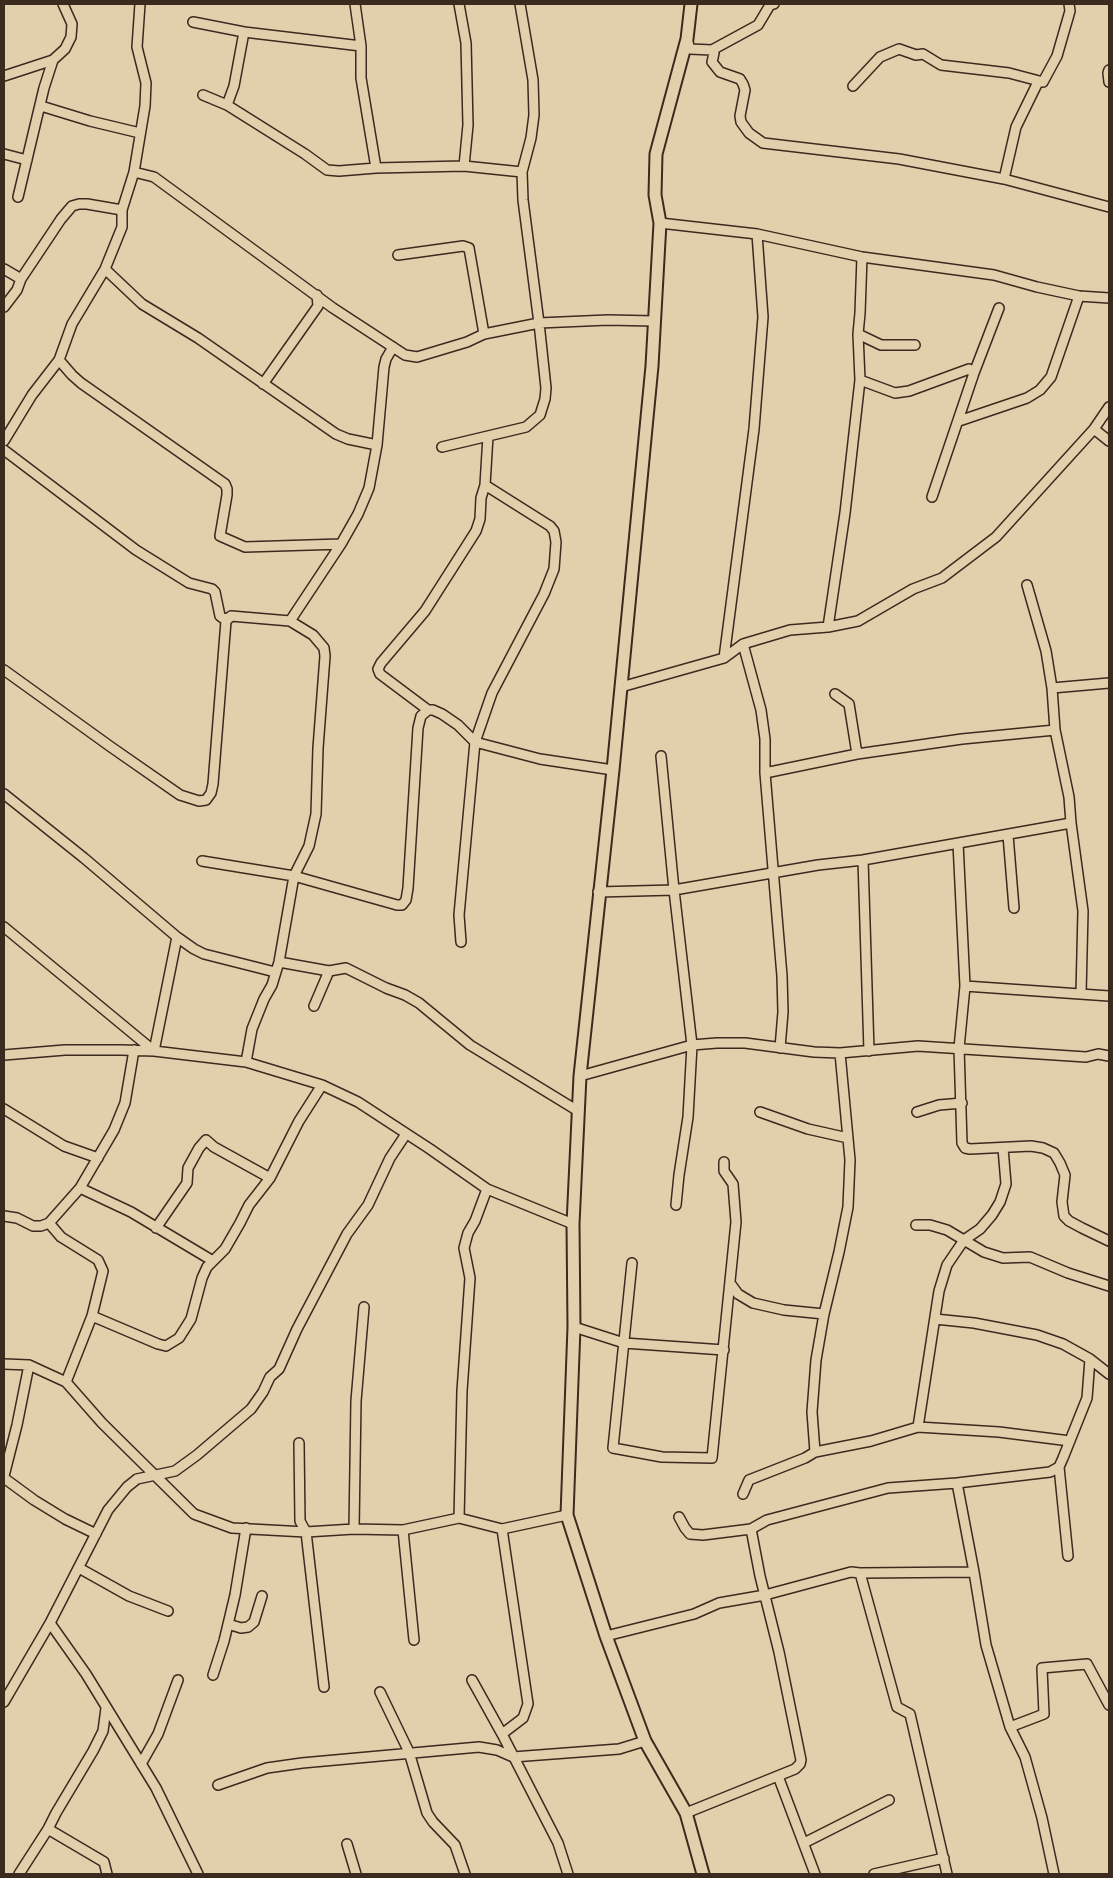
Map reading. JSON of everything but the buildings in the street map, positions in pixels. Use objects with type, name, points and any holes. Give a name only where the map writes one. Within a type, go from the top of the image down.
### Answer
[{"type":"street","points":[[4,76],[53,60],[65,49],[71,37],[72,24],[63,4]]},
{"type":"street","points":[[4,441],[32,395],[59,360],[72,324],[105,269],[122,227],[122,210],[134,172],[145,106],[146,83],[137,47],[140,4]]},
{"type":"street","points":[[355,4],[361,46],[361,78],[376,168]]},
{"type":"street","points":[[459,4],[466,43],[468,125],[464,166]]},
{"type":"street","points":[[442,447],[526,427],[537,419],[542,410],[546,388],[523,200],[522,172],[531,138],[534,115],[533,80],[520,4]]},
{"type":"street","points":[[691,4],[687,39],[656,154],[655,196],[660,223],[648,416],[580,1076],[573,1224],[574,1327],[567,1515],[606,1636],[645,1742],[686,1813],[703,1874]]},
{"type":"street","points":[[687,39],[690,49],[712,50],[758,25],[770,5],[774,4]]},
{"type":"street","points":[[1043,82],[1057,56],[1065,33],[1070,11],[1069,4]]},
{"type":"street","points":[[193,22],[244,32],[361,46]]},
{"type":"street","points":[[227,105],[234,86],[244,32]]},
{"type":"street","points":[[853,86],[880,57],[899,49],[923,54],[941,65],[1009,73],[1043,82]]},
{"type":"street","points":[[712,50],[714,53],[712,62],[720,72],[740,79],[744,84],[741,122],[749,133],[763,143],[899,159],[1004,179],[1109,207]]},
{"type":"street","points":[[18,197],[53,60]]},
{"type":"street","points":[[1109,70],[1109,82]]},
{"type":"street","points":[[1004,179],[1016,126],[1038,82],[1043,82]]},
{"type":"street","points":[[203,95],[227,105],[327,170],[464,166],[522,172]]},
{"type":"street","points":[[41,106],[90,121],[140,132]]},
{"type":"street","points":[[4,154],[27,160]]},
{"type":"street","points":[[134,172],[154,177],[333,308],[401,354],[417,357],[467,342],[484,334],[539,323],[608,320],[654,321]]},
{"type":"street","points":[[4,307],[17,290],[21,279],[66,211],[72,206],[87,204],[122,210]]},
{"type":"street","points":[[660,223],[757,234],[862,257],[994,275],[1080,296],[1109,298]]},
{"type":"street","points":[[724,658],[754,429],[763,317],[757,234]]},
{"type":"street","points":[[398,255],[464,246],[469,248],[484,334]]},
{"type":"street","points":[[828,627],[845,513],[860,380],[858,334],[862,257]]},
{"type":"street","points":[[4,269],[21,279]]},
{"type":"street","points":[[105,269],[142,304],[198,338],[336,434],[348,439],[376,445]]},
{"type":"street","points":[[263,384],[318,306],[317,295]]},
{"type":"street","points":[[959,420],[1027,398],[1040,390],[1051,377],[1080,296]]},
{"type":"street","points":[[932,497],[974,373],[999,308]]},
{"type":"street","points":[[858,334],[882,345],[915,345]]},
{"type":"street","points":[[290,621],[341,544],[358,514],[369,488],[376,445],[384,367],[386,358],[393,347]]},
{"type":"street","points":[[59,360],[81,383],[225,484],[227,496],[220,536],[245,547],[341,544]]},
{"type":"street","points":[[860,380],[894,393],[909,391],[969,369],[974,373]]},
{"type":"street","points":[[620,687],[724,658],[743,644],[790,630],[828,627],[858,621],[913,589],[942,578],[996,537],[1094,429],[1109,407]]},
{"type":"street","points":[[1094,429],[1109,441]]},
{"type":"street","points":[[488,436],[480,519],[469,542],[425,611],[378,669],[380,674],[428,710],[442,714],[458,725],[475,742],[540,759],[613,770]]},
{"type":"street","points":[[4,450],[136,550],[189,583],[212,589],[215,592],[220,616],[224,619],[232,616],[290,621],[319,640],[324,648],[316,814],[309,846],[294,876],[279,962],[272,985],[264,998],[252,1029],[246,1062]]},
{"type":"street","points":[[461,942],[459,915],[475,742],[492,693],[544,594],[554,568],[556,542],[554,531],[550,526],[484,485]]},
{"type":"street","points":[[1027,585],[1044,643],[1052,688],[1055,730],[1069,797],[1083,911],[1081,994]]},
{"type":"street","points":[[4,670],[180,795],[190,800],[206,800],[213,784],[225,628],[226,622],[232,616]]},
{"type":"street","points":[[743,644],[761,710],[765,739],[765,773],[782,985],[783,1012],[780,1048]]},
{"type":"street","points":[[1052,688],[1109,683]]},
{"type":"street","points":[[835,694],[849,704],[857,754]]},
{"type":"street","points":[[202,861],[294,876],[397,905],[402,904],[406,900],[408,888],[418,728],[421,716],[428,710]]},
{"type":"street","points":[[765,773],[857,754],[962,739],[1055,730]]},
{"type":"street","points":[[661,756],[692,1045],[688,1117],[676,1205]]},
{"type":"street","points":[[4,794],[84,858],[177,937],[204,954],[275,972]]},
{"type":"street","points":[[598,892],[674,890],[774,872],[863,860],[1071,823]]},
{"type":"street","points":[[1008,835],[1014,908]]},
{"type":"street","points":[[958,843],[964,986],[959,1048],[962,1143],[965,1148],[1031,1146],[1043,1148],[1054,1153],[1065,1175],[1062,1202],[1064,1216],[1082,1228],[1109,1240]]},
{"type":"street","points":[[863,860],[869,1050]]},
{"type":"street","points":[[4,927],[154,1051]]},
{"type":"street","points":[[154,1051],[177,937]]},
{"type":"street","points":[[279,962],[329,972],[346,968],[386,988],[405,995],[419,1003],[470,1045],[578,1110]]},
{"type":"street","points":[[314,1006],[329,972]]},
{"type":"street","points":[[964,986],[1109,996]]},
{"type":"street","points":[[580,1076],[692,1045],[745,1043],[840,1053],[918,1046],[1086,1057],[1098,1054],[1109,1056]]},
{"type":"street","points":[[4,1055],[65,1050],[134,1050],[246,1062],[322,1085],[358,1102],[487,1189],[573,1224]]},
{"type":"street","points":[[4,1216],[18,1218],[33,1226],[41,1226],[49,1223],[80,1188],[114,1130],[126,1102],[134,1050]]},
{"type":"street","points":[[815,1452],[812,1412],[816,1360],[824,1314],[840,1252],[848,1207],[850,1160],[840,1053]]},
{"type":"street","points":[[92,1316],[166,1346],[174,1342],[184,1332],[207,1267],[225,1249],[248,1205],[270,1178],[299,1121],[322,1085]]},
{"type":"street","points":[[917,1112],[939,1105],[962,1103]]},
{"type":"street","points":[[4,1109],[64,1146],[98,1158]]},
{"type":"street","points":[[760,1112],[808,1129],[848,1138]]},
{"type":"street","points":[[4,1702],[50,1623],[108,1510],[126,1488],[137,1479],[175,1471],[197,1455],[251,1409],[263,1392],[270,1377],[279,1369],[347,1234],[368,1205],[390,1158],[406,1134]]},
{"type":"street","points":[[156,1228],[187,1183],[188,1168],[199,1148],[206,1140],[214,1147],[270,1178]]},
{"type":"street","points":[[918,1428],[939,1291],[947,1265],[964,1240],[980,1230],[1000,1202],[1006,1184],[1003,1148]]},
{"type":"street","points":[[632,1264],[613,1448],[662,1457],[712,1458],[736,1222],[733,1184],[724,1171],[724,1162]]},
{"type":"street","points":[[80,1188],[131,1212],[213,1261]]},
{"type":"street","points":[[459,1518],[462,1391],[470,1278],[464,1248],[468,1233],[475,1221],[487,1189]]},
{"type":"street","points":[[49,1223],[61,1237],[93,1256],[102,1264],[103,1278],[92,1316],[66,1382]]},
{"type":"street","points":[[916,1225],[930,1225],[947,1230],[984,1252],[1003,1258],[1030,1257],[1068,1273],[1109,1286]]},
{"type":"street","points":[[730,1283],[738,1294],[753,1303],[784,1310],[824,1314]]},
{"type":"street","points":[[354,1529],[356,1401],[364,1307]]},
{"type":"street","points":[[935,1319],[974,1323],[1037,1335],[1063,1344],[1090,1359],[1109,1374]]},
{"type":"street","points":[[574,1327],[624,1343],[724,1350]]},
{"type":"street","points":[[1068,1556],[1058,1467],[1070,1442],[1086,1398],[1090,1359]]},
{"type":"street","points":[[4,1364],[29,1365],[66,1382],[102,1422],[194,1514],[232,1528],[306,1532],[354,1529],[403,1530],[459,1518],[502,1529],[567,1515]]},
{"type":"street","points":[[29,1365],[4,1477],[34,1500],[65,1519],[96,1534]]},
{"type":"street","points":[[743,1494],[749,1480],[805,1458],[815,1452],[871,1441],[918,1428],[999,1432],[1070,1442]]},
{"type":"street","points":[[299,1443],[300,1521],[306,1532],[324,1687]]},
{"type":"street","points":[[679,1518],[684,1528],[695,1536],[751,1529],[767,1520],[888,1488],[957,1483],[1044,1473],[1058,1467]]},
{"type":"street","points":[[957,1483],[986,1645],[1010,1728],[1025,1757],[1042,1818],[1054,1874]]},
{"type":"street","points":[[213,1675],[235,1595],[246,1528]]},
{"type":"street","points":[[502,1529],[528,1704],[522,1718],[502,1734]]},
{"type":"street","points":[[686,1813],[778,1776],[800,1764],[801,1756],[751,1529]]},
{"type":"street","points":[[403,1530],[414,1640]]},
{"type":"street","points":[[78,1568],[129,1596],[168,1611]]},
{"type":"street","points":[[606,1636],[694,1614],[719,1603],[765,1596],[851,1572],[974,1572]]},
{"type":"street","points":[[860,1573],[897,1708],[910,1714],[947,1874]]},
{"type":"street","points":[[228,1624],[241,1628],[248,1627],[254,1622],[262,1596]]},
{"type":"street","points":[[50,1623],[86,1674],[156,1788],[198,1874]]},
{"type":"street","points":[[1010,1728],[1044,1714],[1042,1668],[1087,1664],[1109,1704]]},
{"type":"street","points":[[141,1764],[158,1734],[178,1680]]},
{"type":"street","points":[[472,1680],[558,1844],[568,1874]]},
{"type":"street","points":[[380,1692],[409,1752],[427,1813],[455,1845],[465,1874]]},
{"type":"street","points":[[19,1874],[48,1829],[103,1731],[106,1708]]},
{"type":"street","points":[[218,1785],[267,1768],[409,1752],[479,1747],[497,1750],[513,1757],[619,1749],[645,1742]]},
{"type":"street","points":[[778,1776],[815,1874]]},
{"type":"street","points":[[804,1844],[890,1800]]},
{"type":"street","points":[[48,1829],[104,1862],[107,1874]]},
{"type":"street","points":[[347,1844],[356,1874]]},
{"type":"street","points":[[874,1874],[944,1858]]}]
